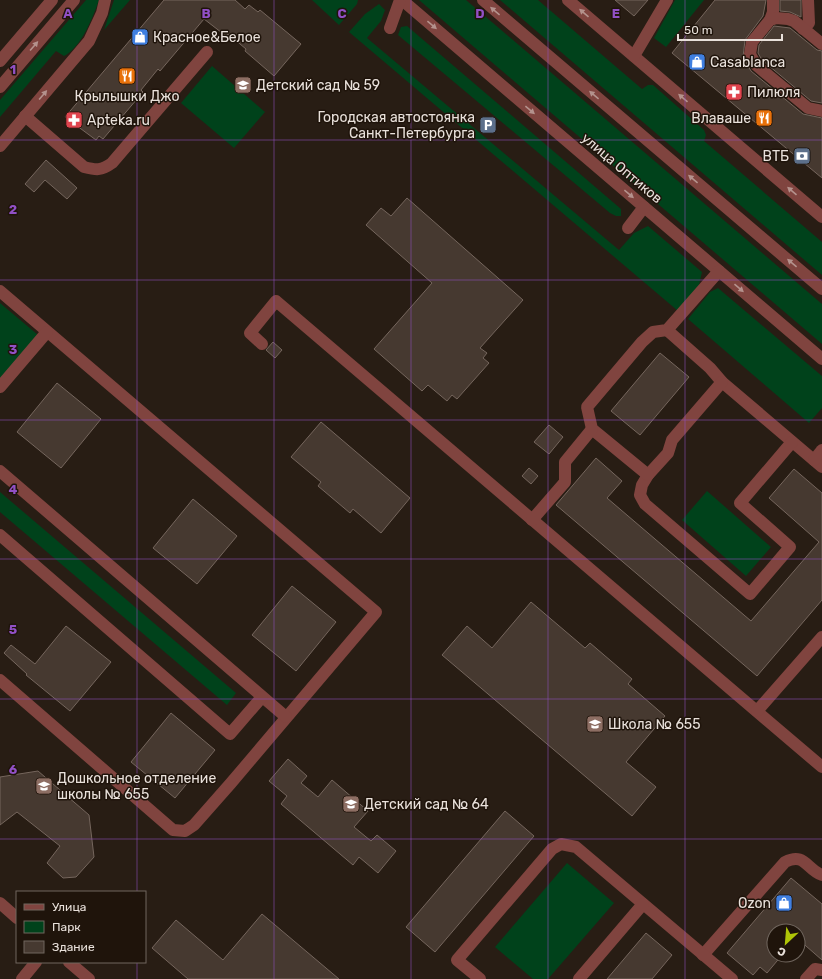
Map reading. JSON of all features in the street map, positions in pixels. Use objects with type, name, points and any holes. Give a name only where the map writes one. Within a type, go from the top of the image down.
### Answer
[{"type":"street","points":[[0,61],[52,0]]},
{"type":"street","points":[[0,87],[74,0]]},
{"type":"street","points":[[0,146],[89,41],[102,13],[105,0]]},
{"type":"street","points":[[390,28],[401,0]]},
{"type":"street","name":"улица Оптиков","points":[[401,0],[822,359]]},
{"type":"street","points":[[483,0],[822,289]]},
{"type":"street","points":[[568,0],[822,217]]},
{"type":"street","points":[[634,56],[667,0]]},
{"type":"street","points":[[773,0],[773,12],[770,20],[752,42],[750,54],[752,60],[808,108],[822,111]]},
{"type":"street","points":[[808,0],[806,26],[822,44]]},
{"type":"street","points":[[770,20],[776,18],[788,18],[822,34]]},
{"type":"street","points":[[25,116],[84,166],[95,170],[103,169],[112,163],[207,52]]},
{"type":"street","points":[[628,228],[644,207]]},
{"type":"street","points":[[648,475],[592,429],[587,407],[642,342],[653,332],[667,330],[719,271]]},
{"type":"street","points":[[0,291],[376,612],[194,825],[185,831],[174,830],[0,680]]},
{"type":"street","points":[[262,344],[250,333],[276,301],[822,767]]},
{"type":"street","points":[[667,330],[710,368],[722,382],[818,463],[822,450]]},
{"type":"street","points":[[0,386],[47,332]]},
{"type":"street","points":[[722,382],[672,440],[668,453],[648,475],[642,485],[640,495],[645,504],[750,594],[790,547],[740,503],[792,442]]},
{"type":"street","points":[[532,520],[565,482],[565,462],[592,429]]},
{"type":"street","points":[[0,471],[286,717]]},
{"type":"street","points":[[0,535],[230,734],[262,697]]},
{"type":"street","points":[[758,711],[822,637]]},
{"type":"street","points":[[480,979],[457,960],[552,849],[561,844],[576,847],[732,979]]},
{"type":"street","points":[[703,955],[785,862],[792,858],[801,860],[822,875]]},
{"type":"street","points":[[0,903],[16,917]]},
{"type":"street","points":[[579,979],[643,904]]},
{"type":"street","points":[[22,979],[35,963]]},
{"type":"street","points":[[70,963],[89,979]]},
{"type":"street","points":[[806,979],[815,969],[822,970]]},
{"type":"green space","points":[[86,0],[99,0],[86,31],[76,46],[64,56],[56,51],[0,117],[0,100]]},
{"type":"green space","points":[[114,0],[130,0],[104,30]]},
{"type":"green space","points":[[312,0],[358,0],[357,4],[339,25]]},
{"type":"green space","points":[[419,0],[466,0],[822,304],[822,344]]},
{"type":"green space","points":[[500,0],[538,0],[642,89],[648,85],[653,85],[704,130],[706,135],[704,141],[822,242],[822,275]]},
{"type":"green space","points":[[675,0],[704,0],[666,47],[654,38]]},
{"type":"green space","points":[[379,4],[385,10],[381,21],[367,38],[619,250],[634,233],[648,226],[702,272],[699,285],[678,311],[349,32],[365,14]]},
{"type":"green space","points":[[407,26],[621,209],[621,216],[616,216],[610,213],[398,35],[401,27]]},
{"type":"green space","points":[[212,66],[265,112],[234,148],[181,103]]},
{"type":"green space","points":[[718,288],[822,376],[822,408],[809,423],[688,319],[710,292]]},
{"type":"green space","points":[[0,303],[38,335],[0,380]]},
{"type":"green space","points":[[707,491],[771,547],[746,576],[682,520]]},
{"type":"green space","points":[[0,492],[236,693],[227,705],[0,512]]},
{"type":"green space","points":[[567,863],[614,903],[548,979],[533,979],[495,947]]},
{"type":"building","points":[[164,0],[235,0],[245,9],[249,5],[258,12],[260,10],[301,44],[274,76],[228,34],[226,36],[204,19],[160,71],[158,69],[141,90],[143,92],[103,139],[99,136],[96,140],[65,117]]},
{"type":"building","points":[[615,0],[648,0],[634,16]]},
{"type":"building","points":[[715,0],[766,0],[763,16],[745,40],[743,57],[751,71],[803,114],[822,118],[822,178],[672,53]]},
{"type":"building","points":[[780,0],[801,0],[801,17],[790,12],[780,11]]},
{"type":"building","points":[[774,26],[790,28],[817,50],[822,51],[822,103],[811,101],[762,60],[758,53],[759,45]]},
{"type":"building","points":[[46,160],[77,188],[67,199],[45,180],[34,192],[25,184]]},
{"type":"building","points":[[407,198],[523,300],[480,348],[487,353],[483,358],[489,363],[457,399],[452,395],[447,401],[428,385],[422,391],[374,349],[432,283],[366,225],[381,208],[391,216]]},
{"type":"building","points":[[273,342],[282,350],[275,358],[266,350]]},
{"type":"building","points":[[660,353],[689,377],[640,435],[611,411]]},
{"type":"building","points":[[57,383],[101,419],[61,468],[17,432]]},
{"type":"building","points":[[321,422],[410,498],[381,533],[353,509],[350,513],[318,486],[321,482],[291,457]]},
{"type":"building","points":[[549,425],[563,437],[549,454],[534,442]]},
{"type":"building","points":[[596,458],[622,481],[607,498],[751,621],[819,542],[769,498],[794,469],[822,493],[822,600],[757,676],[556,505]]},
{"type":"building","points":[[529,468],[538,476],[531,484],[522,476]]},
{"type":"building","points":[[193,499],[237,536],[197,584],[153,548]]},
{"type":"building","points":[[292,586],[336,622],[296,671],[252,635]]},
{"type":"building","points":[[531,602],[585,648],[590,643],[632,679],[628,684],[665,716],[626,762],[656,787],[632,816],[442,655],[467,626],[492,648]]},
{"type":"building","points":[[66,626],[111,662],[70,711],[26,675],[27,674],[4,653],[11,645],[35,664]]},
{"type":"building","points":[[171,713],[215,750],[175,798],[131,762]]},
{"type":"building","points":[[288,759],[307,776],[301,783],[318,797],[332,780],[368,811],[354,827],[371,841],[377,835],[396,851],[378,873],[359,857],[353,865],[281,804],[287,796],[269,781]]},
{"type":"building","points":[[38,771],[89,815],[94,857],[76,877],[63,878],[47,863],[60,846],[17,812],[0,825],[0,777]]},
{"type":"building","points":[[505,811],[534,836],[435,952],[406,927]]},
{"type":"building","points":[[791,878],[822,904],[822,960],[806,946],[806,923],[766,923],[766,963],[775,963],[767,973],[760,967],[753,975],[727,953]]},
{"type":"building","points":[[262,914],[339,979],[188,979],[152,948],[176,920],[223,960]]},
{"type":"building","points":[[646,933],[672,955],[652,979],[607,979]]},
{"type":"place","name":"Красное&Белое","points":[[140,37]]},
{"type":"place","name":"Casablanca","points":[[697,62]]},
{"type":"place","name":"Крылышки Джо","points":[[127,76]]},
{"type":"place","name":"Детский сад № 59","points":[[243,85]]},
{"type":"place","name":"Пилюля","points":[[734,92]]},
{"type":"place","name":"Влаваше","points":[[764,118]]},
{"type":"place","name":"Apteka.ru","points":[[74,120]]},
{"type":"place","name":"Городская автостоянка Санкт-Петербурга","points":[[488,125]]},
{"type":"place","name":"ВТБ","points":[[802,156]]},
{"type":"place","name":"Школа № 655","points":[[595,724]]},
{"type":"place","name":"Дошкольное отделение школы № 655","points":[[44,786]]},
{"type":"place","name":"Детский сад № 64","points":[[351,804]]},
{"type":"place","name":"Ozon","points":[[784,903]]}]
